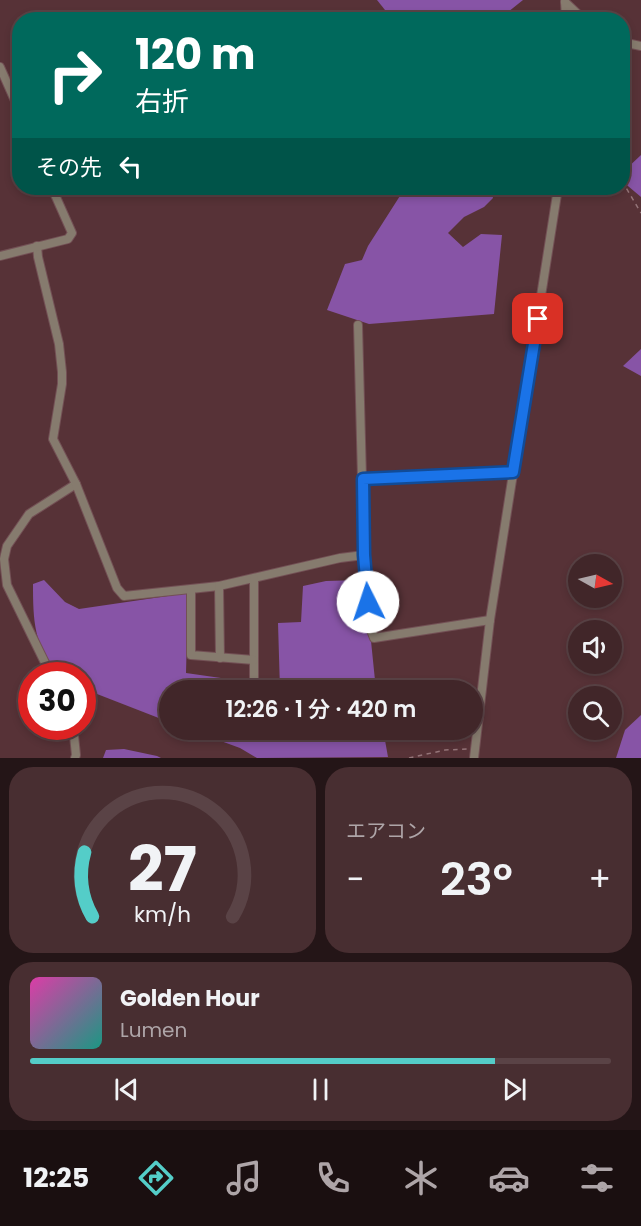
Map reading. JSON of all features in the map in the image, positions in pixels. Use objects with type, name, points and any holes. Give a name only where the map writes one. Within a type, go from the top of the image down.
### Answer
[{"type":"street","points":[[565,1],[576,12]]},
{"type":"street","points":[[0,67],[12,94]]},
{"type":"street","points":[[0,256],[68,239],[72,233],[55,195]]},
{"type":"street","points":[[474,758],[490,620],[557,195]]},
{"type":"street","points":[[37,246],[59,344],[62,372],[53,439],[76,484],[120,594],[124,596],[219,586],[340,558],[364,555]]},
{"type":"street","points":[[358,325],[364,555],[369,625],[374,638],[490,620]]},
{"type":"street","points":[[363,479],[513,472]]},
{"type":"street","points":[[45,662],[7,585],[4,559],[7,546],[29,514],[76,484]]},
{"type":"street","points":[[254,579],[254,680]]},
{"type":"street","points":[[219,586],[220,658]]},
{"type":"street","points":[[191,590],[191,655],[254,660]]},
{"type":"street","points":[[75,740],[75,758]]},
{"type":"path","points":[[630,194],[641,213]]},
{"type":"path","points":[[409,758],[445,750],[476,749]]},
{"type":"shaded area","points":[[377,0],[523,0],[508,12],[387,12]]},
{"type":"shaded area","points":[[641,155],[641,197],[630,188],[630,165]]},
{"type":"shaded area","points":[[401,195],[492,195],[493,198],[484,207],[464,217],[448,233],[463,247],[481,234],[502,235],[494,314],[369,324],[327,310],[345,264],[362,260],[368,246]]},
{"type":"shaded area","points":[[641,349],[641,376],[623,366]]},
{"type":"shaded area","points":[[44,580],[65,602],[79,609],[188,593],[186,673],[235,680],[159,680],[159,718],[96,695],[96,662],[49,662],[36,632],[33,584]]},
{"type":"shaded area","points":[[360,580],[371,641],[375,680],[280,680],[278,623],[301,622],[303,586],[326,581]]},
{"type":"shaded area","points":[[641,715],[641,758],[616,758],[625,730]]},
{"type":"shaded area","points":[[218,740],[385,740],[388,757],[257,758],[240,748]]},
{"type":"shaded area","points":[[124,749],[161,758],[103,758],[106,750]]},
{"type":"route","points":[[368,602],[364,555],[363,479],[513,472],[538,319]]}]
